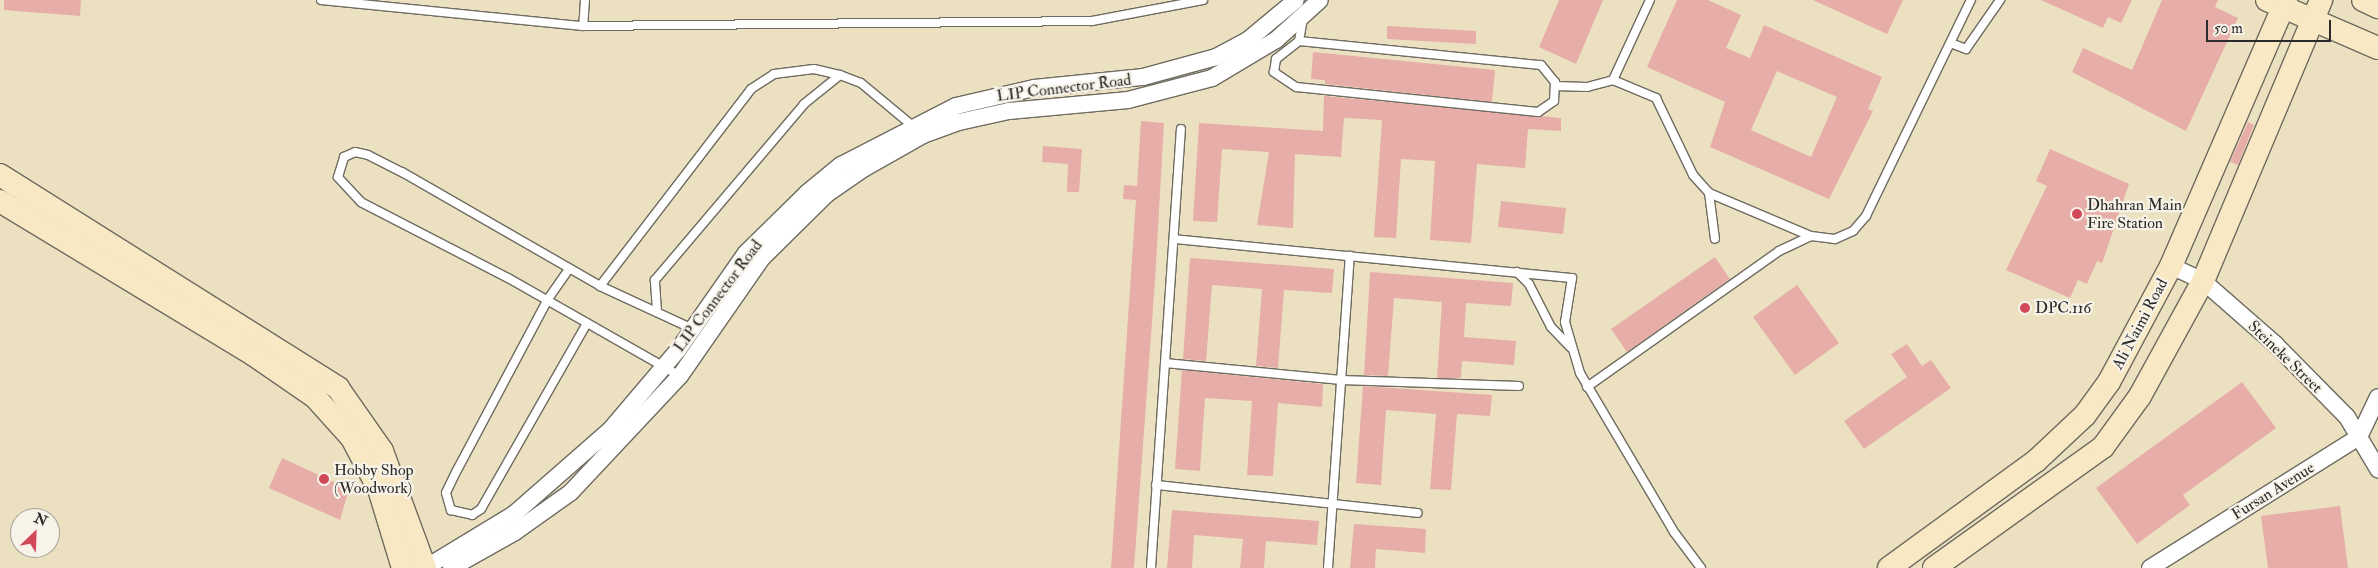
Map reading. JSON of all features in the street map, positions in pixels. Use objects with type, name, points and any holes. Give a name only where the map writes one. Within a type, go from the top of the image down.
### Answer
[{"type":"main road","points":[[2363,0],[2378,7]]},
{"type":"main road","points":[[2279,2],[2317,10],[2378,48]]},
{"type":"main road","name":"Ali Naimi Road","points":[[1889,568],[2036,461],[2085,415],[2109,382],[2171,266],[2279,2]]},
{"type":"main road","points":[[1934,568],[2103,447],[2162,363],[2203,281],[2317,10]]},
{"type":"main road","points":[[0,175],[338,388],[382,451],[425,568]]},
{"type":"main road","points":[[0,201],[254,355],[315,397],[352,438],[375,481],[403,568]]},
{"type":"street","name":"LIP Connector Road","points":[[425,568],[514,514],[549,486],[611,429],[664,367],[746,253],[807,193],[841,166],[1001,94],[1143,78],[1187,68],[1248,40],[1296,0]]},
{"type":"street","name":"LIP Connector Road","points":[[451,568],[515,532],[570,492],[680,376],[762,258],[796,223],[863,168],[918,130],[1009,111],[1173,92],[1242,62],[1302,18],[1320,0]]},
{"type":"street","name":"Steineke Street","points":[[2171,266],[2203,281],[2308,378],[2347,417],[2378,470]]},
{"type":"street","points":[[2359,437],[2378,397]]},
{"type":"street","name":"Fursan Avenue","points":[[2150,568],[2359,437]]},
{"type":"lane","points":[[322,0],[583,26],[1092,21],[1202,0]]},
{"type":"lane","points":[[583,26],[585,0]]},
{"type":"lane","points":[[1613,80],[1650,0]]},
{"type":"lane","points":[[1555,86],[1587,88],[1613,80],[1656,98],[1692,175],[1709,193],[1811,236],[1835,239],[1853,231],[1866,216],[1953,44],[1971,0]]},
{"type":"lane","points":[[1953,44],[1966,49],[2000,0]]},
{"type":"lane","points":[[1300,40],[1302,18]]},
{"type":"lane","points":[[1300,40],[1541,65],[1551,74],[1555,86],[1554,101],[1538,112],[1296,87],[1274,72],[1276,59],[1300,40]]},
{"type":"lane","points":[[600,286],[751,89],[774,74],[814,68],[861,83],[918,130]]},
{"type":"lane","points":[[657,311],[655,280],[804,104],[840,75]]},
{"type":"lane","points":[[1151,568],[1181,129]]},
{"type":"lane","points":[[680,376],[547,300],[361,202],[338,177],[344,158],[356,152],[368,155],[402,172],[569,270],[708,337]]},
{"type":"lane","points":[[1709,193],[1715,239]]},
{"type":"lane","points":[[1587,387],[1779,251],[1811,236]]},
{"type":"lane","points":[[1174,239],[1572,278],[1565,322],[1570,348],[1587,387],[1674,532],[1701,568]]},
{"type":"lane","points":[[1328,568],[1350,256]]},
{"type":"lane","points":[[569,270],[547,300],[457,470],[446,493],[451,510],[472,515],[480,509],[587,323]]},
{"type":"lane","points":[[1517,272],[1529,284],[1551,327],[1570,348]]},
{"type":"lane","points":[[1165,363],[1341,380],[1519,386]]},
{"type":"lane","points":[[1156,486],[1418,513]]},
{"type":"building","points":[[4,0],[81,0],[80,16],[4,10]]},
{"type":"building","points":[[1559,0],[1603,0],[1576,64],[1539,47]]},
{"type":"building","points":[[1677,0],[1708,0],[1741,15],[1726,48],[1750,58],[1764,25],[1882,77],[1868,109],[1873,111],[1829,199],[1710,147],[1725,102],[1647,67]],"holes":[[[1777,71],[1837,97],[1811,157],[1751,130]]]},
{"type":"building","points":[[1813,0],[1903,0],[1887,34]]},
{"type":"building","points":[[2041,0],[2132,0],[2121,23],[2108,17],[2103,28]]},
{"type":"building","points":[[2162,0],[2218,0],[2215,7],[2238,18],[2186,131],[2072,72],[2083,48],[2132,70]]},
{"type":"building","points":[[1387,26],[1476,31],[1476,44],[1387,39]]},
{"type":"building","points":[[1313,52],[1495,70],[1492,102],[1325,84],[1325,80],[1311,79]]},
{"type":"building","points":[[1324,96],[1561,118],[1561,131],[1528,129],[1525,168],[1477,164],[1471,243],[1430,240],[1435,161],[1401,159],[1396,238],[1374,237],[1382,120],[1344,118],[1341,157],[1295,154],[1293,228],[1257,225],[1269,152],[1222,149],[1217,222],[1193,221],[1199,123],[1323,131]]},
{"type":"building","points":[[1141,121],[1164,123],[1155,281],[1134,568],[1111,568],[1136,200],[1123,199],[1124,185],[1137,186]]},
{"type":"building","points":[[2248,122],[2254,125],[2238,165],[2230,162]]},
{"type":"building","points":[[1043,146],[1082,149],[1079,192],[1067,192],[1068,164],[1042,162]]},
{"type":"building","points":[[2050,149],[2129,184],[2102,263],[2097,261],[2087,284],[2078,280],[2070,298],[2006,270],[2047,186],[2036,181]]},
{"type":"building","points":[[1501,201],[1566,208],[1563,234],[1498,227]]},
{"type":"building","points":[[1715,257],[1730,279],[1627,352],[1611,329]]},
{"type":"building","points":[[1190,258],[1334,269],[1332,293],[1284,290],[1278,368],[1256,366],[1262,289],[1212,285],[1206,361],[1183,359]]},
{"type":"building","points":[[1370,272],[1513,283],[1511,306],[1466,303],[1464,337],[1516,341],[1514,365],[1462,361],[1461,378],[1437,378],[1442,302],[1394,298],[1388,376],[1364,375]]},
{"type":"building","points":[[1797,285],[1839,343],[1795,375],[1753,317]]},
{"type":"building","points":[[1907,344],[1922,366],[1931,360],[1951,388],[1864,449],[1844,421],[1907,377],[1891,354]]},
{"type":"building","points":[[1182,370],[1323,384],[1322,407],[1278,403],[1273,476],[1247,475],[1252,401],[1205,398],[1200,471],[1175,469]]},
{"type":"building","points":[[2242,382],[2276,428],[2183,495],[2190,505],[2137,544],[2096,488]]},
{"type":"building","points":[[1363,386],[1492,395],[1490,416],[1457,414],[1451,490],[1430,489],[1436,414],[1386,410],[1381,485],[1356,483]]},
{"type":"building","points":[[282,458],[349,489],[340,520],[269,488]]},
{"type":"building","points":[[2340,506],[2348,568],[2268,568],[2261,516]]},
{"type":"building","points":[[1172,510],[1319,521],[1317,545],[1266,541],[1264,568],[1240,568],[1243,539],[1194,535],[1192,568],[1167,568]]},
{"type":"building","points":[[1354,524],[1426,529],[1425,553],[1376,549],[1375,568],[1350,568]]},
{"type":"place","name":"Dhahran Main Fire Station","points":[[2077,214]]},
{"type":"place","name":"DPC.116","points":[[2025,308]]},
{"type":"place","name":"Hobby Shop (Woodwork)","points":[[324,479]]}]
